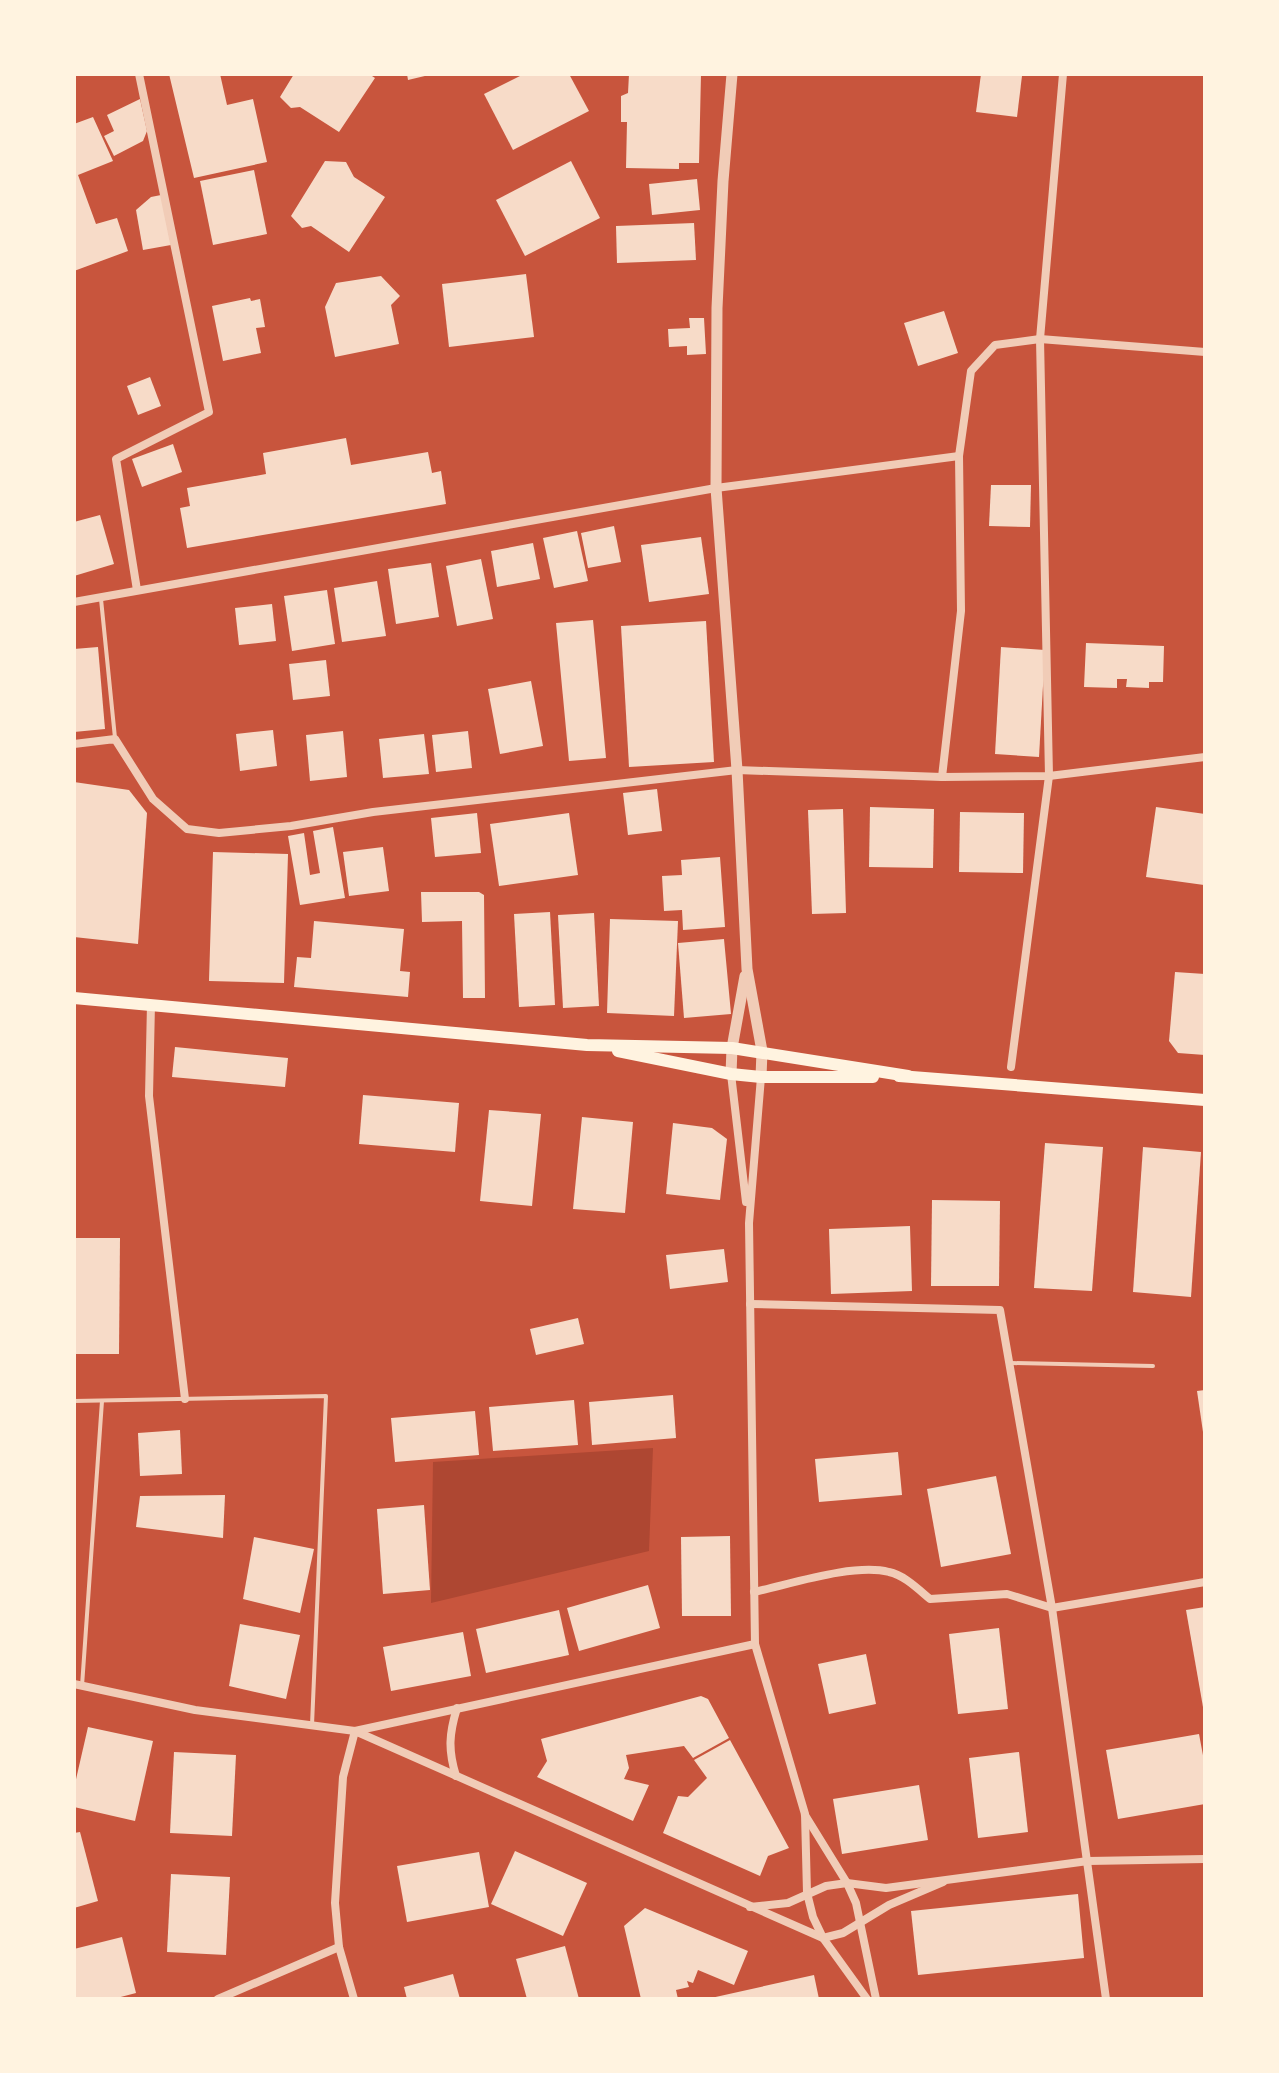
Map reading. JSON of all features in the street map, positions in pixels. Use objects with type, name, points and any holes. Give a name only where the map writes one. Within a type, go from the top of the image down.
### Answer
[{"type":"main road","points":[[74,998],[587,1045],[732,1048],[908,1076]]},
{"type":"main road","points":[[587,1045],[731,1074],[761,1077],[908,1076],[1205,1100]]},
{"type":"street","points":[[137,590],[116,459],[209,412],[139,74]]},
{"type":"street","points":[[732,74],[717,308],[716,488],[737,770],[747,969],[762,1051],[749,1223],[755,1644],[805,1814],[856,1903],[876,1999]]},
{"type":"street","points":[[1011,1067],[1049,776],[1040,339],[1063,74]]},
{"type":"street","points":[[942,777],[961,611],[959,456],[971,371],[995,345],[1040,339],[1205,352]]},
{"type":"street","points":[[74,602],[716,488],[959,456]]},
{"type":"street","points":[[74,744],[115,739],[153,799],[187,829],[219,833],[737,770],[942,777],[1049,776],[1205,757]]},
{"type":"street","points":[[747,969],[732,1048],[731,1074],[749,1223]]},
{"type":"street","points":[[151,1004],[149,1096],[185,1399]]},
{"type":"street","points":[[750,1304],[1000,1310],[1052,1608],[1106,1999]]},
{"type":"street","points":[[754,1592],[862,1569],[891,1572],[930,1599],[1007,1594],[1052,1608],[1205,1582]]},
{"type":"street","points":[[78,1685],[195,1710],[355,1731],[755,1644]]},
{"type":"street","points":[[456,1776],[449,1753],[449,1734],[457,1708]]},
{"type":"street","points":[[355,1731],[823,1938],[843,1933],[889,1905],[943,1882]]},
{"type":"street","points":[[354,1999],[339,1947],[335,1903],[343,1777],[355,1731]]},
{"type":"street","points":[[805,1814],[807,1893],[813,1917],[823,1938],[867,1999]]},
{"type":"street","points":[[749,1907],[788,1903],[826,1886],[847,1883],[886,1888],[1088,1861],[1205,1859]]},
{"type":"street","points":[[218,1999],[339,1947]]},
{"type":"lane","points":[[101,597],[115,739]]},
{"type":"lane","points":[[1009,1363],[1153,1366]]},
{"type":"lane","points":[[74,1401],[326,1396],[312,1727]]},
{"type":"lane","points":[[78,1685],[102,1401]]},
{"type":"shaded area","points":[[653,1448],[649,1551],[431,1603],[433,1462]]},
{"type":"building","points":[[169,74],[220,74],[227,105],[253,99],[267,162],[194,178]]},
{"type":"building","points":[[294,74],[369,74],[375,78],[339,132],[300,107],[291,108],[280,97]]},
{"type":"building","points":[[407,74],[429,74],[429,75],[408,80]]},
{"type":"building","points":[[524,74],[569,74],[589,111],[513,150],[484,94]]},
{"type":"building","points":[[629,74],[701,74],[699,163],[679,163],[679,169],[626,168],[627,122],[621,122],[621,96],[628,93]]},
{"type":"building","points":[[981,74],[1022,76],[1017,117],[976,112]]},
{"type":"building","points":[[140,99],[147,131],[143,141],[114,156],[104,136],[114,131],[107,115]]},
{"type":"building","points":[[93,117],[113,161],[78,175],[96,224],[117,218],[128,251],[74,271],[74,124]]},
{"type":"building","points":[[325,161],[346,162],[354,177],[385,197],[349,252],[311,226],[302,228],[291,216]]},
{"type":"building","points":[[571,161],[600,218],[525,256],[496,200]]},
{"type":"building","points":[[254,170],[267,234],[213,245],[200,181]]},
{"type":"building","points":[[697,179],[700,210],[652,215],[649,184]]},
{"type":"building","points":[[161,195],[171,245],[143,250],[136,210],[151,197]]},
{"type":"building","points":[[694,223],[696,260],[617,263],[616,226]]},
{"type":"building","points":[[526,274],[534,337],[449,347],[442,284]]},
{"type":"building","points":[[381,276],[400,296],[391,305],[399,344],[335,357],[325,307],[336,283]]},
{"type":"building","points":[[250,298],[251,301],[260,299],[265,327],[256,328],[261,353],[223,361],[212,306]]},
{"type":"building","points":[[944,311],[958,353],[918,366],[904,323]]},
{"type":"building","points":[[689,318],[704,318],[706,354],[687,355],[687,346],[669,347],[668,329],[690,328]]},
{"type":"building","points":[[150,377],[161,406],[138,415],[127,386]]},
{"type":"building","points":[[346,438],[351,465],[428,452],[432,473],[441,471],[446,504],[187,548],[180,508],[190,506],[187,488],[266,474],[263,453]]},
{"type":"building","points":[[173,444],[182,472],[142,487],[132,459]]},
{"type":"building","points":[[991,485],[1031,485],[1030,527],[989,526]]},
{"type":"building","points":[[100,515],[114,564],[74,576],[74,522]]},
{"type":"building","points":[[614,526],[621,562],[588,568],[581,533]]},
{"type":"building","points":[[577,531],[588,581],[554,588],[543,538]]},
{"type":"building","points":[[701,537],[709,594],[649,602],[641,545]]},
{"type":"building","points":[[533,543],[540,579],[497,587],[491,551]]},
{"type":"building","points":[[481,559],[493,619],[457,626],[446,566]]},
{"type":"building","points":[[431,563],[439,617],[396,624],[388,569]]},
{"type":"building","points":[[377,581],[386,636],[342,642],[334,588]]},
{"type":"building","points":[[327,590],[335,644],[292,651],[284,596]]},
{"type":"building","points":[[272,604],[276,641],[239,645],[235,608]]},
{"type":"building","points":[[593,620],[606,758],[569,761],[556,623]]},
{"type":"building","points":[[706,621],[714,762],[629,767],[621,626]]},
{"type":"building","points":[[1086,643],[1164,646],[1163,682],[1149,682],[1149,688],[1126,687],[1127,679],[1117,679],[1117,688],[1084,687]]},
{"type":"building","points":[[98,647],[105,729],[74,732],[74,649]]},
{"type":"building","points":[[1001,647],[1045,650],[1039,757],[995,754]]},
{"type":"building","points":[[326,660],[330,696],[293,700],[289,664]]},
{"type":"building","points":[[531,681],[543,746],[500,754],[488,689]]},
{"type":"building","points":[[273,730],[277,766],[240,771],[236,734]]},
{"type":"building","points":[[343,731],[347,777],[310,781],[306,735]]},
{"type":"building","points":[[468,731],[472,768],[436,772],[432,735]]},
{"type":"building","points":[[424,734],[429,774],[383,778],[379,739]]},
{"type":"building","points":[[74,782],[129,790],[147,813],[138,944],[74,937]]},
{"type":"building","points":[[657,789],[662,831],[628,835],[623,793]]},
{"type":"building","points":[[870,807],[934,809],[933,868],[869,867]]},
{"type":"building","points":[[1156,807],[1205,814],[1204,885],[1146,877]]},
{"type":"building","points":[[843,809],[846,913],[812,914],[808,810]]},
{"type":"building","points":[[960,812],[1024,813],[1023,873],[959,872]]},
{"type":"building","points":[[477,813],[481,853],[435,857],[431,818]]},
{"type":"building","points":[[569,813],[578,875],[499,886],[490,824]]},
{"type":"building","points":[[333,827],[345,898],[300,905],[288,836],[304,833],[310,875],[320,873],[313,831]]},
{"type":"building","points":[[383,847],[389,891],[349,896],[343,852]]},
{"type":"building","points":[[213,852],[288,854],[284,983],[209,981]]},
{"type":"building","points":[[720,857],[725,927],[683,930],[682,910],[664,911],[662,876],[682,875],[681,860]]},
{"type":"building","points":[[421,892],[479,892],[484,895],[485,998],[463,998],[462,921],[422,922]]},
{"type":"building","points":[[550,912],[555,1005],[519,1007],[514,914]]},
{"type":"building","points":[[594,913],[599,1006],[563,1008],[558,915]]},
{"type":"building","points":[[610,919],[678,921],[674,1016],[607,1013]]},
{"type":"building","points":[[314,921],[404,929],[400,971],[410,972],[408,997],[294,987],[297,957],[311,958]]},
{"type":"building","points":[[724,939],[731,1014],[684,1018],[678,943]]},
{"type":"building","points":[[1175,972],[1205,974],[1205,1055],[1178,1053],[1169,1041]]},
{"type":"building","points":[[175,1047],[288,1058],[285,1087],[172,1077]]},
{"type":"building","points":[[363,1095],[459,1103],[455,1152],[359,1144]]},
{"type":"building","points":[[489,1110],[541,1114],[532,1206],[480,1201]]},
{"type":"building","points":[[582,1117],[633,1122],[625,1213],[573,1209]]},
{"type":"building","points":[[673,1123],[712,1128],[727,1139],[720,1200],[666,1194]]},
{"type":"building","points":[[1045,1143],[1103,1147],[1092,1291],[1034,1288]]},
{"type":"building","points":[[1143,1147],[1201,1152],[1191,1297],[1133,1292]]},
{"type":"building","points":[[932,1200],[1000,1201],[999,1286],[931,1286]]},
{"type":"building","points":[[910,1226],[912,1291],[831,1294],[829,1229]]},
{"type":"building","points":[[74,1238],[120,1238],[119,1354],[74,1354]]},
{"type":"building","points":[[724,1249],[728,1282],[670,1289],[666,1255]]},
{"type":"building","points":[[578,1318],[584,1344],[536,1355],[530,1329]]},
{"type":"building","points":[[1205,1390],[1205,1432],[1203,1432],[1197,1391]]},
{"type":"building","points":[[673,1395],[676,1438],[592,1445],[589,1402]]},
{"type":"building","points":[[574,1400],[578,1445],[493,1451],[489,1407]]},
{"type":"building","points":[[475,1411],[479,1455],[395,1462],[391,1418]]},
{"type":"building","points":[[180,1430],[182,1474],[140,1476],[138,1433]]},
{"type":"building","points":[[898,1452],[902,1495],[819,1502],[815,1459]]},
{"type":"building","points":[[996,1476],[1011,1554],[941,1567],[927,1489]]},
{"type":"building","points":[[225,1495],[223,1538],[136,1527],[140,1496]]},
{"type":"building","points":[[424,1505],[430,1590],[383,1594],[377,1509]]},
{"type":"building","points":[[730,1536],[731,1616],[682,1616],[681,1537]]},
{"type":"building","points":[[254,1537],[314,1549],[300,1613],[243,1599]]},
{"type":"building","points":[[648,1585],[660,1628],[579,1651],[567,1608]]},
{"type":"building","points":[[1205,1607],[1205,1707],[1203,1707],[1186,1610]]},
{"type":"building","points":[[559,1610],[569,1655],[486,1673],[476,1629]]},
{"type":"building","points":[[240,1624],[300,1635],[286,1699],[229,1686]]},
{"type":"building","points":[[999,1628],[1008,1709],[958,1714],[949,1634]]},
{"type":"building","points":[[463,1632],[471,1676],[391,1691],[383,1647]]},
{"type":"building","points":[[866,1654],[876,1704],[829,1714],[818,1664]]},
{"type":"building","points":[[701,1696],[708,1699],[729,1738],[693,1758],[684,1746],[626,1755],[629,1768],[624,1779],[649,1785],[633,1821],[537,1777],[547,1761],[541,1739]]},
{"type":"building","points":[[88,1727],[153,1741],[135,1821],[74,1807],[74,1788]]},
{"type":"building","points":[[1199,1734],[1205,1766],[1205,1804],[1118,1819],[1106,1750]]},
{"type":"building","points":[[730,1740],[789,1848],[768,1856],[760,1876],[663,1833],[678,1796],[688,1797],[707,1778],[694,1760]]},
{"type":"building","points":[[174,1752],[236,1755],[232,1836],[170,1833]]},
{"type":"building","points":[[1019,1752],[1028,1832],[978,1838],[969,1758]]},
{"type":"building","points":[[919,1785],[928,1840],[842,1854],[833,1799]]},
{"type":"building","points":[[80,1832],[98,1901],[74,1908],[74,1833]]},
{"type":"building","points":[[515,1851],[587,1883],[563,1936],[491,1904]]},
{"type":"building","points":[[479,1852],[489,1907],[407,1922],[397,1866]]},
{"type":"building","points":[[171,1874],[230,1877],[226,1955],[167,1952]]},
{"type":"building","points":[[1078,1894],[1084,1958],[918,1975],[911,1911]]},
{"type":"building","points":[[645,1908],[748,1951],[734,1985],[698,1970],[693,1983],[687,1981],[689,1987],[676,1990],[678,1999],[641,1999],[624,1926]]},
{"type":"building","points":[[122,1937],[136,1993],[113,1999],[74,1999],[74,1949]]},
{"type":"building","points":[[565,1946],[579,1999],[527,1999],[516,1959]]},
{"type":"building","points":[[453,1974],[460,1999],[407,1999],[404,1987]]},
{"type":"building","points":[[814,1975],[819,1999],[711,1999],[711,1998]]}]
